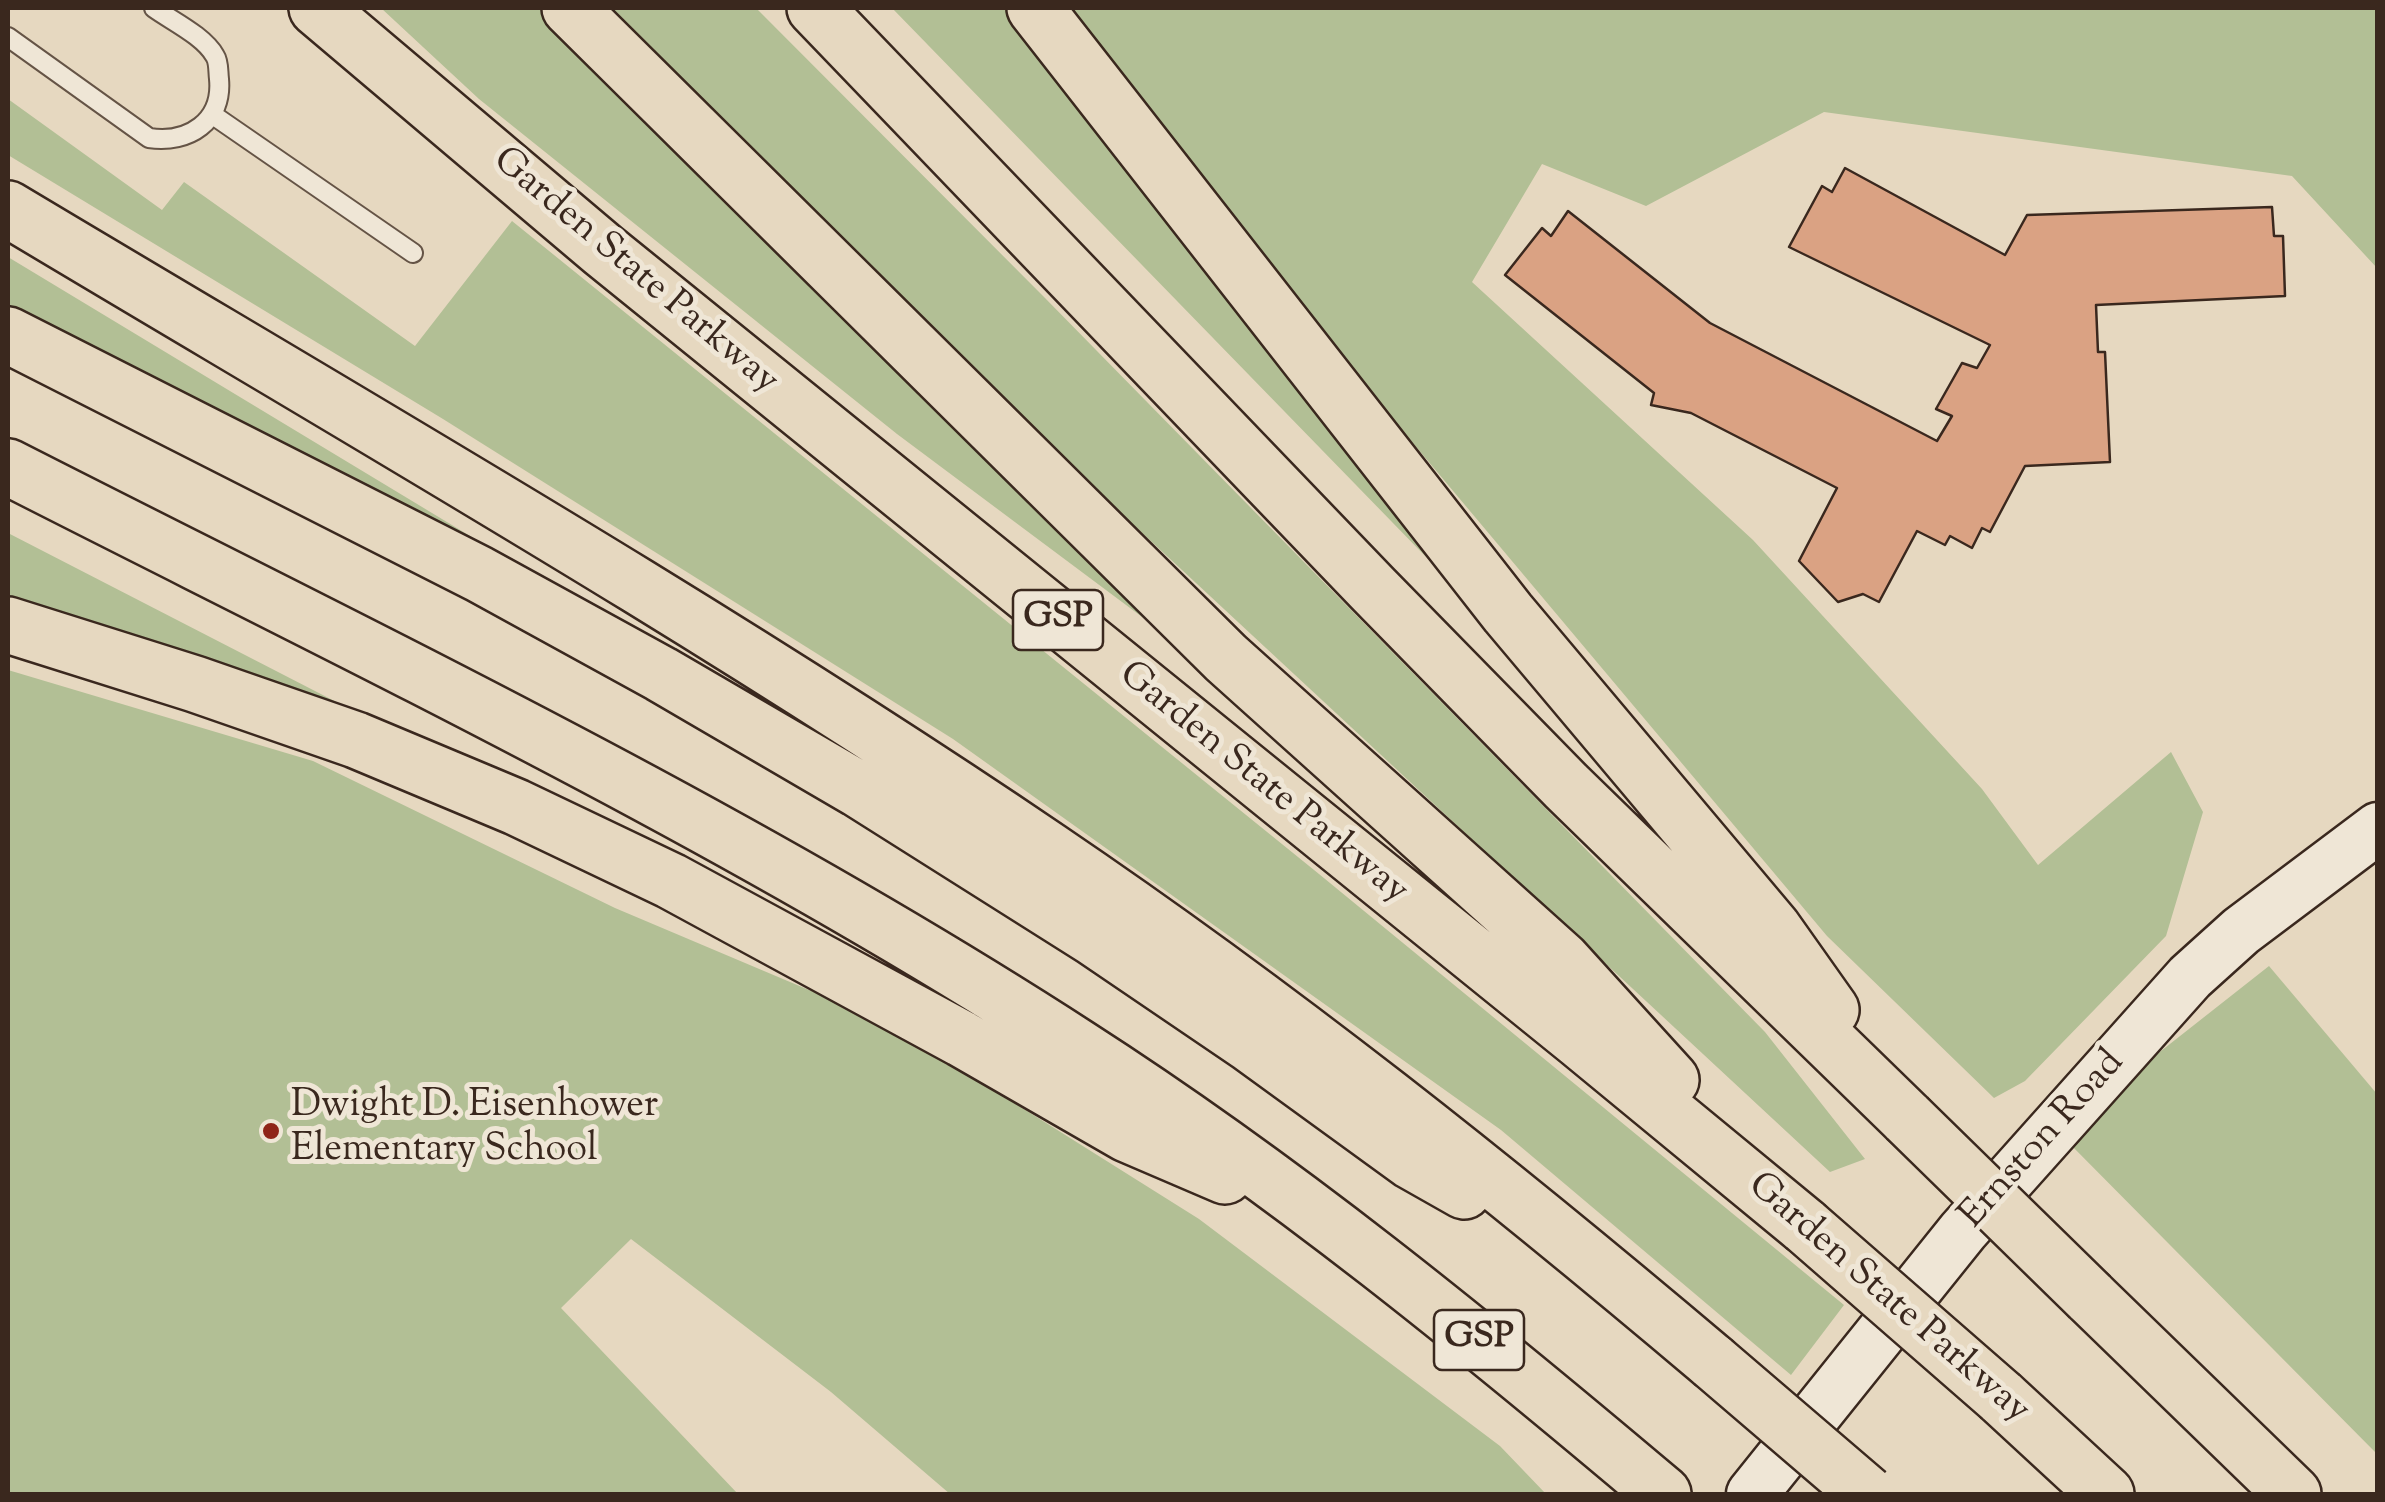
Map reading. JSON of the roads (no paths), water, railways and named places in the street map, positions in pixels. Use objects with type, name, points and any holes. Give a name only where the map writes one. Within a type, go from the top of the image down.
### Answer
[{"type":"highway","name":"Garden State Parkway","points":[[317,8],[631,273],[1805,1226],[2106,1494]]},
{"type":"highway","points":[[570,8],[1214,646],[1562,960],[1805,1226]]},
{"type":"highway","points":[[815,8],[1385,602],[1650,868],[2293,1494]]},
{"type":"highway","points":[[1035,8],[1508,613],[1773,928],[1907,1118]]},
{"type":"highway","points":[[8,208],[696,620],[1020,831],[1178,940],[1388,1094],[1867,1494]]},
{"type":"highway","points":[[8,335],[494,582],[826,771],[1094,938],[1250,1044],[1410,1161],[1601,1268]]},
{"type":"highway","name":"GSP","points":[[8,467],[496,716],[846,905],[1082,1049],[1197,1127],[1420,1292],[1650,1484]]},
{"type":"highway","points":[[8,626],[195,684],[356,740],[563,828],[883,996],[1127,1134],[1315,1215]]},
{"type":"street","name":"Ernston Road","points":[[1752,1494],[1963,1231],[2190,977],[2242,931],[2378,828]]},
{"type":"lane","points":[[8,37],[150,138],[168,141],[192,135],[214,115],[220,90],[217,58],[206,45],[154,8]]},
{"type":"lane","points":[[214,115],[413,253]]},
{"type":"place","name":"Dwight D. Eisenhower Elementary School","points":[[271,1131]]}]
